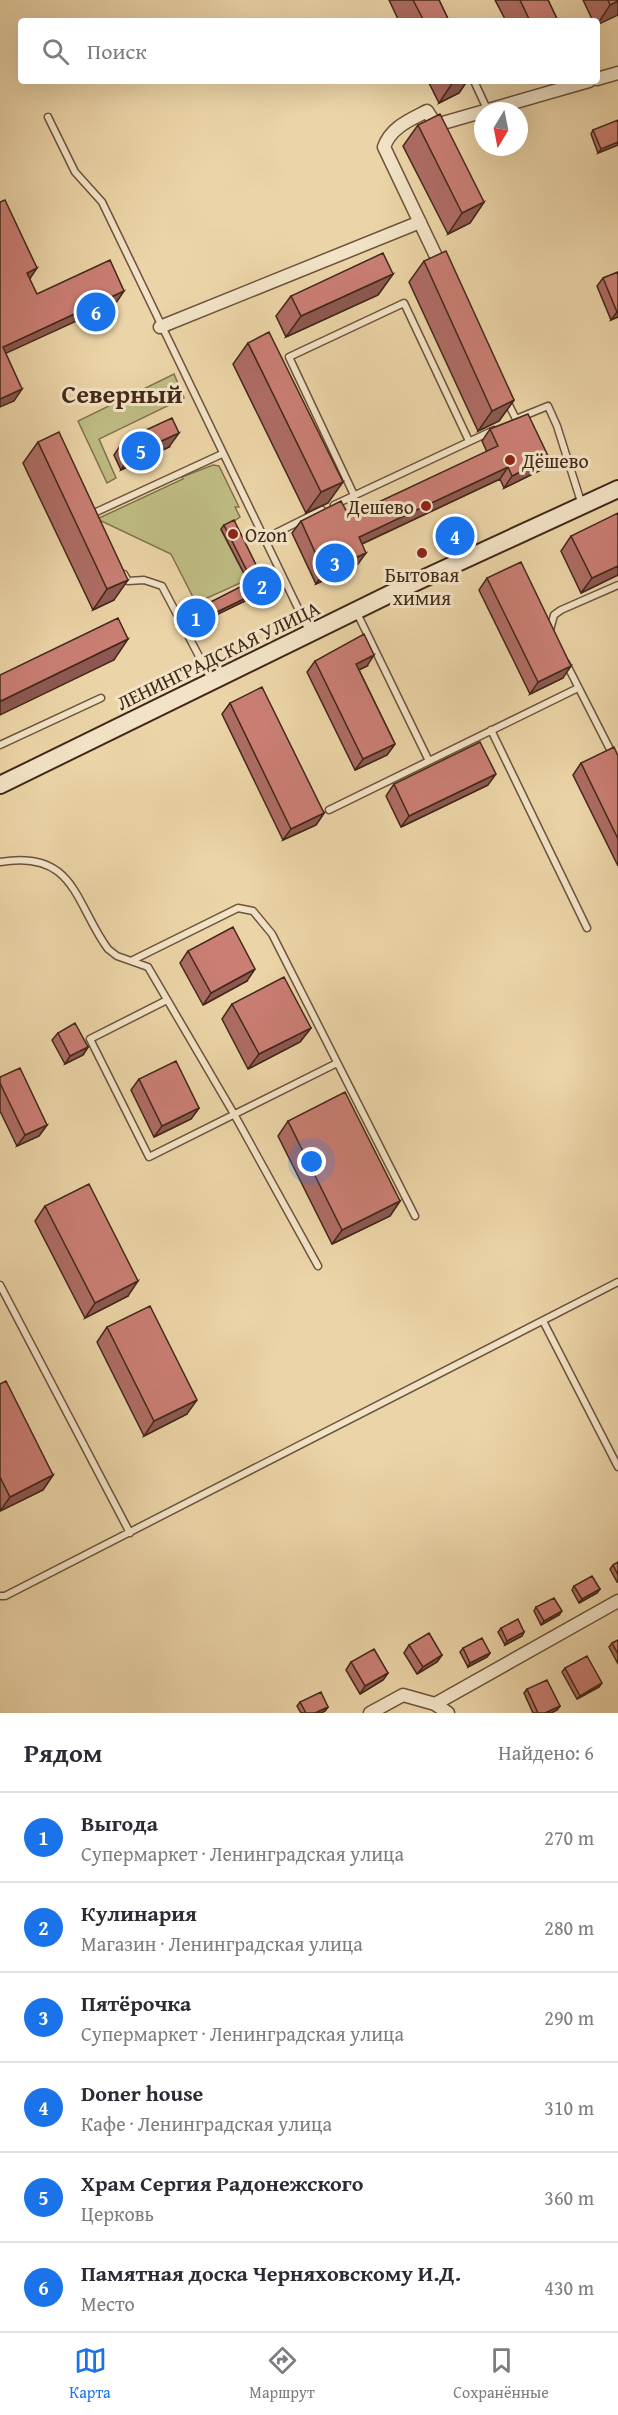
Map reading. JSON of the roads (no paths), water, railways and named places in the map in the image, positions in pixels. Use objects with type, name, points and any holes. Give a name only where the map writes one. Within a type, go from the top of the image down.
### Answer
[{"type":"street","points":[[600,78],[618,73]]},
{"type":"street","points":[[511,102],[573,84]]},
{"type":"street","points":[[447,278],[384,147],[388,136],[398,127],[427,111],[436,125],[474,113]]},
{"type":"street","points":[[160,327],[420,222]]},
{"type":"street","name":"ЛЕНИНГРАДСКАЯ УЛИЦА","points":[[0,785],[213,683],[355,611],[618,489]]},
{"type":"street","points":[[435,1704],[618,1600]]},
{"type":"street","points":[[370,1713],[403,1695],[435,1704],[448,1713]]},
{"type":"lane","points":[[475,84],[484,102]]},
{"type":"lane","points":[[48,117],[75,172],[102,202],[160,327],[310,633]]},
{"type":"lane","points":[[354,495],[289,357],[404,303],[469,441]]},
{"type":"lane","points":[[506,398],[516,419]]},
{"type":"lane","points":[[506,424],[548,406],[557,426],[583,506]]},
{"type":"lane","points":[[264,539],[497,428]]},
{"type":"lane","points":[[94,513],[222,454]]},
{"type":"lane","points":[[89,503],[99,523]]},
{"type":"lane","points":[[118,562],[128,581],[144,580],[162,586],[213,683]]},
{"type":"lane","points":[[552,635],[550,630],[554,615],[618,585]]},
{"type":"lane","points":[[355,611],[429,761]]},
{"type":"lane","points":[[562,656],[618,765]]},
{"type":"lane","points":[[329,810],[578,688]]},
{"type":"lane","points":[[0,745],[101,698]]},
{"type":"lane","points":[[491,730],[587,928]]},
{"type":"lane","points":[[0,862],[18,859],[34,862],[57,871],[76,889],[108,949],[117,956],[148,967],[234,1114],[318,1266]]},
{"type":"lane","points":[[132,960],[238,908],[253,911],[272,934],[415,1216]]},
{"type":"lane","points":[[167,1000],[90,1039],[149,1156],[337,1064]]},
{"type":"lane","points":[[0,1596],[5,1596],[130,1533],[618,1282]]},
{"type":"lane","points":[[0,1285],[130,1533]]},
{"type":"lane","points":[[543,1321],[618,1467]]},
{"type":"place","name":"Памятная доска Черняховскому И.Д.","points":[[96,312]]},
{"type":"place","name":"Храм Сергия Радонежского","points":[[141,451]]},
{"type":"place","name":"Дёшево","points":[[510,460]]},
{"type":"place","name":"Дешево","points":[[426,506]]},
{"type":"place","name":"Ozon","points":[[233,534]]},
{"type":"place","name":"Doner house","points":[[455,536]]},
{"type":"place","name":"Бытовая химия","points":[[422,553]]},
{"type":"place","name":"Пятёрочка","points":[[335,563]]},
{"type":"place","name":"Кулинария","points":[[262,586]]},
{"type":"place","name":"Выгода","points":[[196,618]]},
{"type":"district","name":"Северный","points":[[122,393]]}]
